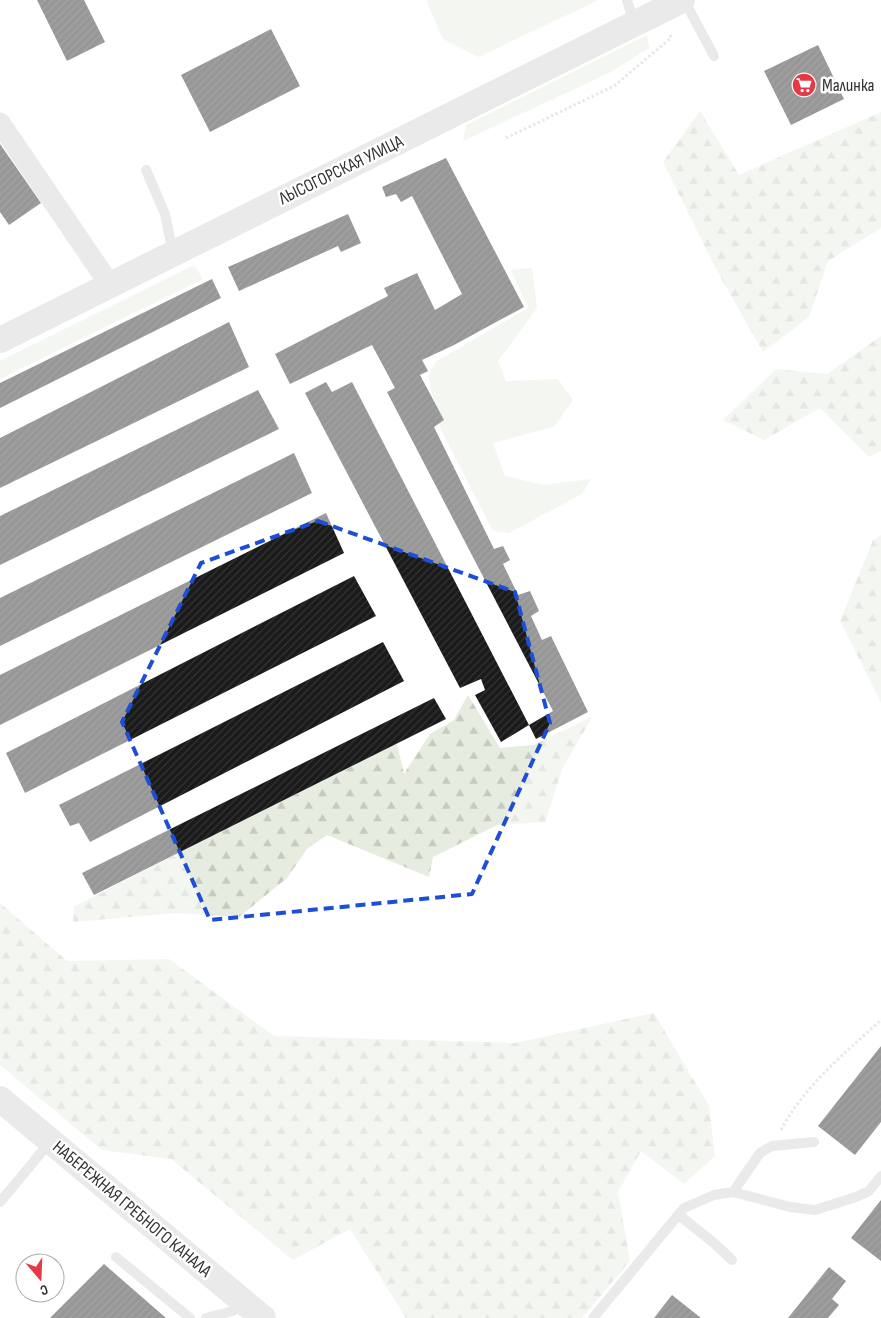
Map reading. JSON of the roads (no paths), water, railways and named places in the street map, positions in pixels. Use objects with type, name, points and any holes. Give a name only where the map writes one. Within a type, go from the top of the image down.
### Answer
[{"type":"street","name":"ЛЫСОГОРСКАЯ УЛИЦА","points":[[0,340],[174,254],[631,12],[683,0]]},
{"type":"street","points":[[0,123],[110,285]]},
{"type":"street","name":"НАБЕРЕЖНАЯ ГРЕБНОГО КАНАЛА","points":[[0,1099],[257,1313]]},
{"type":"lane","points":[[683,0],[714,56]]},
{"type":"lane","points":[[146,170],[165,214],[174,254]]},
{"type":"lane","points":[[0,1202],[51,1142]]},
{"type":"lane","points":[[733,1192],[760,1153],[772,1146],[814,1142]]},
{"type":"lane","points":[[593,1318],[684,1208],[714,1195],[733,1192],[790,1207],[815,1210],[869,1191],[881,1176]]},
{"type":"lane","points":[[679,1215],[732,1260]]},
{"type":"lane","points":[[116,1257],[190,1318]]},
{"type":"lane","points":[[206,1318],[233,1312],[257,1313]]},
{"type":"place","name":"Малинка","points":[[804,85]]}]
